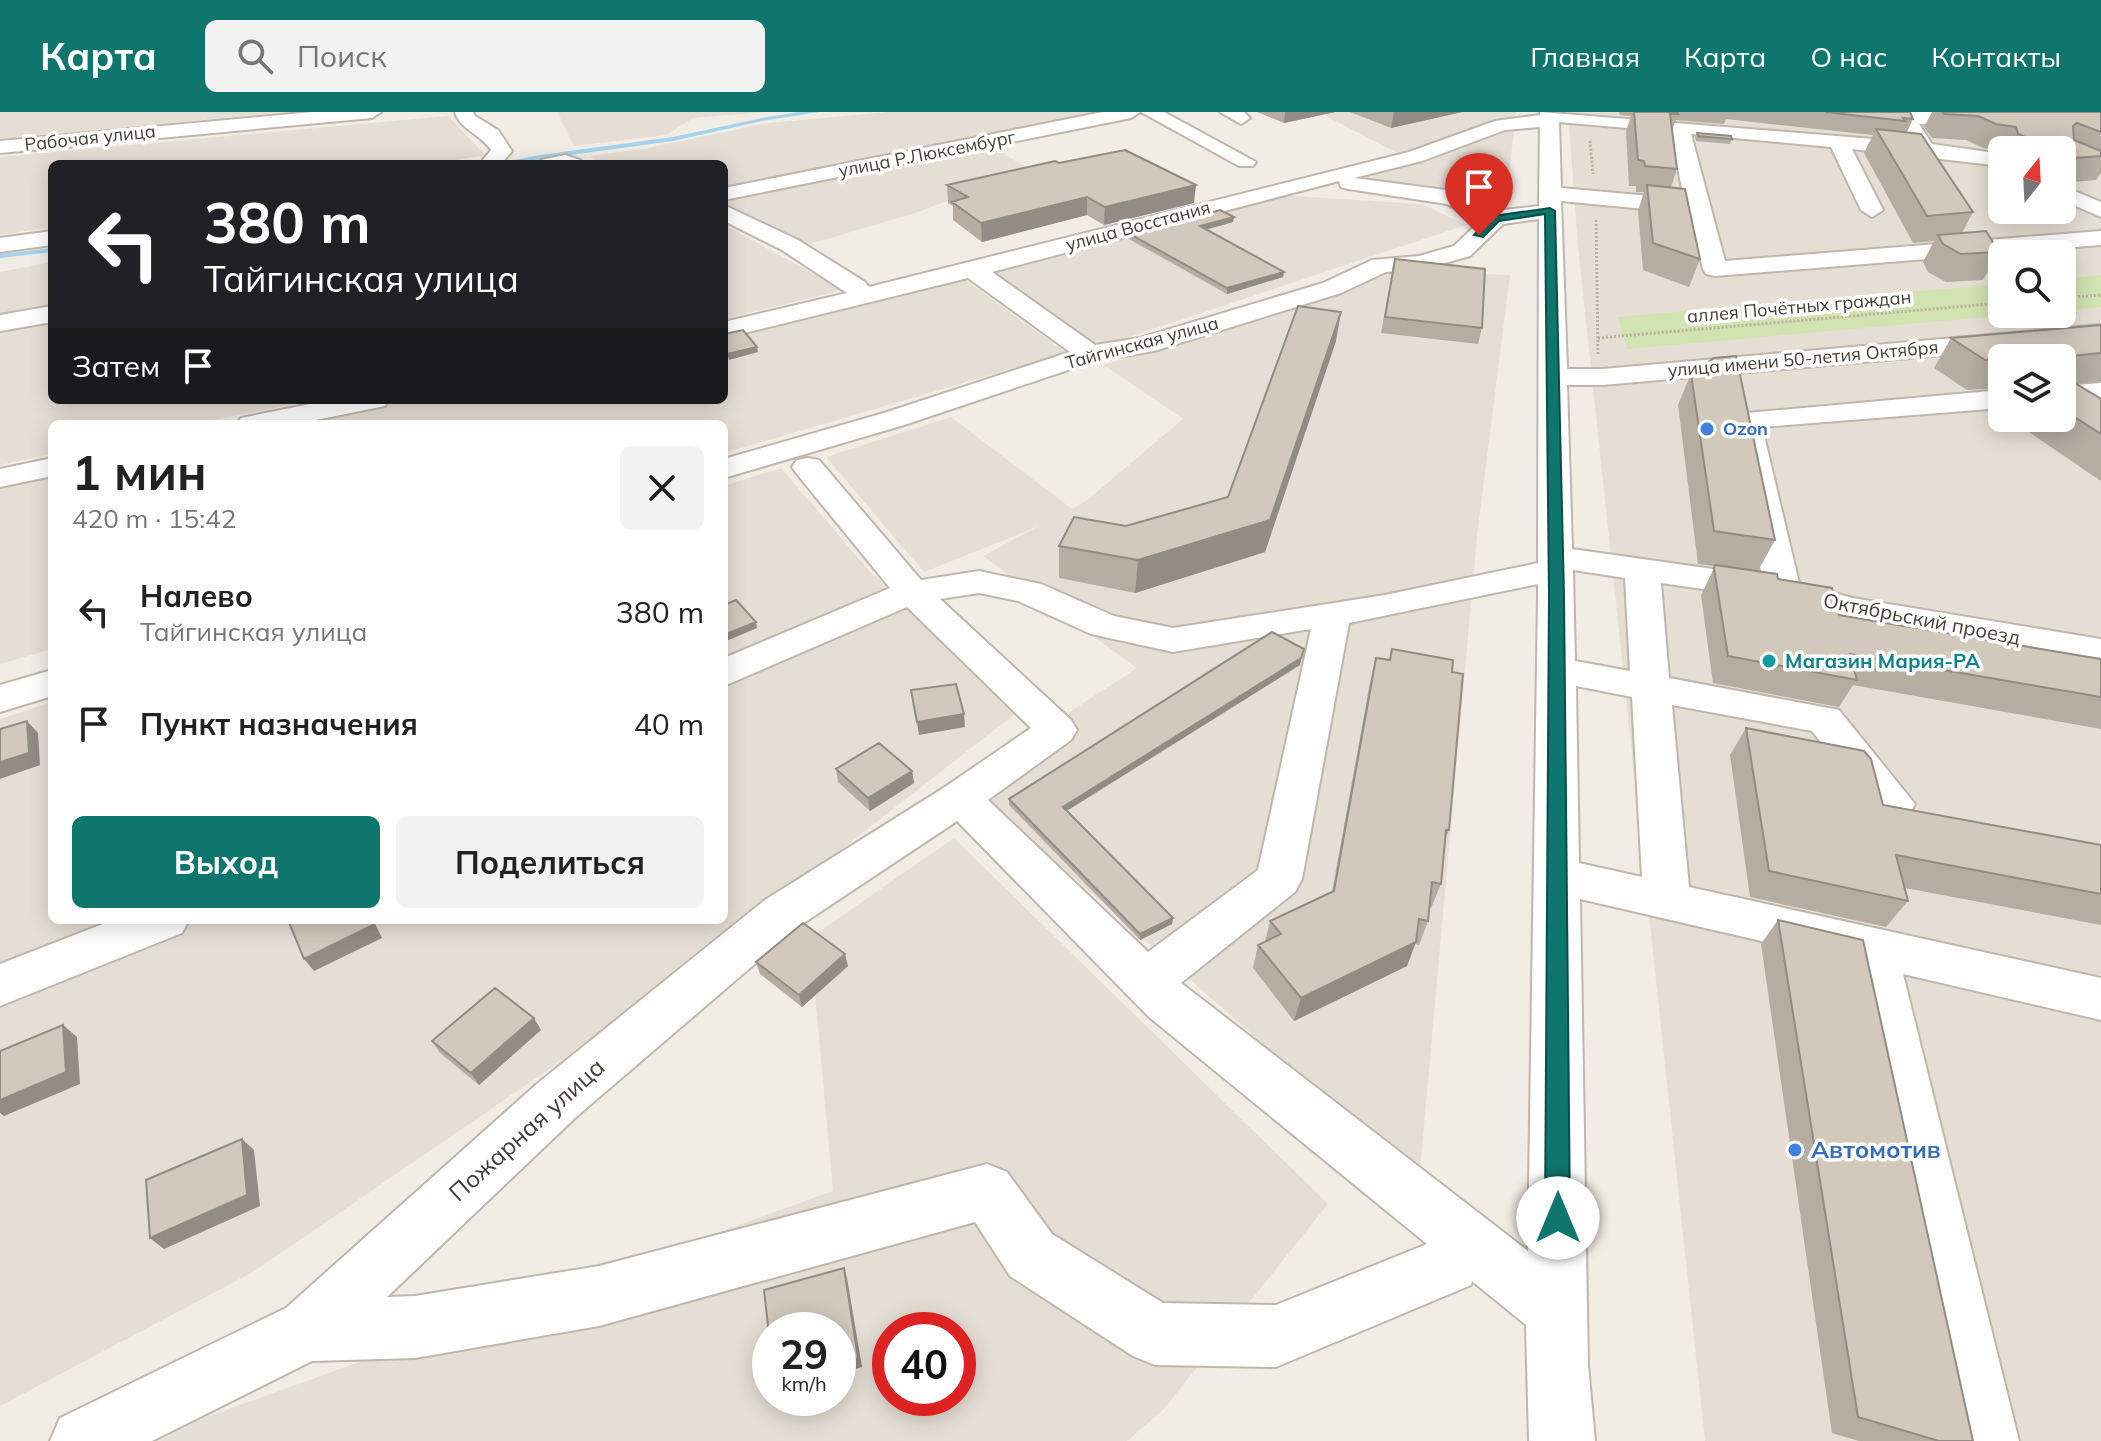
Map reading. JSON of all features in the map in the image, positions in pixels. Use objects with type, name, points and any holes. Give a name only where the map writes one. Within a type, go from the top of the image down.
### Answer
[{"type":"street","name":"Рабочая улица","points":[[0,147],[362,112]]},
{"type":"street","points":[[464,112],[466,119],[491,134],[502,151],[494,160]]},
{"type":"street","name":"улица Р.Люксембург","points":[[728,193],[1131,112]]},
{"type":"street","points":[[1150,112],[1246,162]]},
{"type":"street","points":[[1839,113],[1984,113],[1997,120],[2101,114]]},
{"type":"street","points":[[1904,115],[1925,149]]},
{"type":"street","points":[[1559,117],[1550,202],[1556,670],[1557,1365],[1562,1441]]},
{"type":"street","name":"улица Восстания","points":[[728,329],[1415,157],[1502,125],[1559,117],[1925,149],[1988,160]]},
{"type":"street","points":[[1680,128],[1697,207],[1715,269],[2101,238]]},
{"type":"street","points":[[1839,142],[1872,210]]},
{"type":"street","points":[[1319,179],[1453,198],[1496,218],[1550,202],[1595,198],[1697,207]]},
{"type":"street","points":[[2076,198],[2101,210]]},
{"type":"street","points":[[728,214],[790,245],[856,287],[862,297]]},
{"type":"street","name":"Тайгинская улица","points":[[728,468],[909,414],[1090,354],[1144,345],[1332,288],[1381,265],[1420,263],[1462,251],[1496,218]]},
{"type":"street","points":[[0,245],[48,239]]},
{"type":"street","points":[[972,270],[1090,354]]},
{"type":"street","points":[[0,323],[48,315]]},
{"type":"street","name":"улица имени 50-летия Октября","points":[[1553,377],[1603,377],[2101,333]]},
{"type":"street","points":[[1783,590],[1745,420],[2002,399],[1924,348]]},
{"type":"street","points":[[2079,394],[2101,412]]},
{"type":"street","points":[[272,420],[354,404]]},
{"type":"street","points":[[808,467],[828,437]]},
{"type":"street","points":[[764,456],[808,467],[912,592]]},
{"type":"street","points":[[0,478],[48,468]]},
{"type":"street","name":"Октябрьский проезд","points":[[728,671],[912,592],[979,582],[1028,592],[1104,626],[1173,640],[1333,614],[1554,563],[1642,570],[1783,590],[1849,609],[2101,651]]},
{"type":"street","points":[[1642,570],[1667,901]]},
{"type":"street","name":"Пожарная улица","points":[[83,1441],[308,1330],[557,1100],[770,923],[1057,730],[912,592]]},
{"type":"street","points":[[1146,982],[1279,879],[1333,614]]},
{"type":"street","points":[[1556,670],[1825,720],[1894,804]]},
{"type":"street","points":[[0,699],[48,684]]},
{"type":"street","points":[[960,798],[1167,1002],[1558,1312]]},
{"type":"street","points":[[1557,876],[2101,999]]},
{"type":"street","points":[[0,985],[155,924]]},
{"type":"street","points":[[1873,949],[1986,1441]]},
{"type":"street","points":[[308,1330],[415,1327],[599,1296],[987,1191],[1031,1255],[1155,1334],[1276,1336],[1450,1264],[1460,1237]]},
{"type":"path","points":[[1559,117],[1595,198],[1598,363],[1603,377]]},
{"type":"path","points":[[2076,297],[2101,295]]},
{"type":"path","name":"аллея Почётных граждан","points":[[1598,338],[1988,304]]},
{"type":"shaded area","points":[[0,112],[286,112],[0,139]]},
{"type":"shaded area","points":[[557,112],[767,112],[693,118],[666,135],[574,146]]},
{"type":"shaded area","points":[[889,112],[1100,112],[728,185],[728,160],[595,160],[589,156],[642,149],[769,123]]},
{"type":"shaded area","points":[[1327,112],[1516,112],[1505,211],[1323,182],[1407,158],[1326,116]]},
{"type":"shaded area","points":[[1568,112],[2101,112],[2101,1441],[1705,1441],[1578,246]]},
{"type":"shaded area","points":[[448,116],[485,155],[457,160],[48,160],[48,228],[0,235],[0,157]]},
{"type":"shaded area","points":[[987,144],[1031,170],[915,213],[810,244],[728,208],[728,198]]},
{"type":"shaded area","points":[[1277,195],[1422,204],[1466,225],[1096,348],[982,270]]},
{"type":"shaded area","points":[[728,227],[843,290],[728,318]]},
{"type":"shaded area","points":[[48,263],[48,404],[294,404],[212,420],[48,420],[48,455],[0,465],[0,272]]},
{"type":"shaded area","points":[[1401,270],[1510,275],[1477,536],[1419,1181],[964,781],[1137,668],[983,556],[1039,526],[924,572],[826,457],[951,417],[1072,509],[1086,501],[1183,419],[1104,365]]},
{"type":"shaded area","points":[[964,279],[1066,353],[728,452],[728,420],[315,420],[393,404],[728,404],[728,336]]},
{"type":"shaded area","points":[[781,468],[872,574],[908,602],[1016,713],[634,1011],[253,1272],[0,1406],[0,719],[48,703],[48,924],[728,924],[728,485]]},
{"type":"shaded area","points":[[48,475],[48,650],[0,664],[0,485]]},
{"type":"shaded area","points":[[954,838],[1328,1204],[1163,1410],[1127,1441],[159,1441],[201,1419],[833,1191],[810,938]]},
{"type":"green space","points":[[2101,275],[2101,307],[2076,309],[2076,278]]},
{"type":"green space","points":[[1988,285],[1988,317],[1627,349],[1618,317]]},
{"type":"building","points":[[1634,112],[1677,112],[1670,114],[1677,169],[1645,166],[1644,161],[1638,160]]},
{"type":"building","points":[[1825,112],[1910,112],[1913,119],[1903,118],[1905,121]]},
{"type":"building","points":[[1942,112],[2101,112],[2101,132],[2077,123],[2073,126],[2074,136],[2023,136],[2018,134],[2016,127],[1996,124],[1978,116]]},
{"type":"building","points":[[1876,129],[1921,134],[1973,212],[1927,216]]},
{"type":"building","points":[[1697,133],[1731,136],[1732,139],[1698,136]]},
{"type":"building","points":[[2076,141],[2101,151],[2101,156],[2076,158]]},
{"type":"building","points":[[1125,150],[1196,185],[1105,207],[1087,197],[981,223],[952,202],[968,197],[947,185],[1055,161],[1059,163]]},
{"type":"building","points":[[1647,185],[1685,189],[1700,259],[1653,243]]},
{"type":"building","points":[[1220,210],[1234,217],[1200,226],[1284,272],[1227,288],[1130,234]]},
{"type":"building","points":[[1986,231],[1992,240],[1988,240],[1988,253],[1961,254],[1943,244],[1938,235]]},
{"type":"building","points":[[1395,259],[1485,269],[1482,328],[1385,317]]},
{"type":"building","points":[[1298,306],[1341,312],[1270,520],[1138,560],[1059,546],[1074,517],[1126,526],[1228,497]]},
{"type":"building","points":[[2101,325],[2101,353],[2076,355],[2076,344],[1988,344],[1988,360],[1985,360],[1951,338],[2076,328]]},
{"type":"building","points":[[743,330],[757,347],[728,354],[728,333]]},
{"type":"building","points":[[1736,356],[1775,540],[1714,531],[1691,374],[1714,358]]},
{"type":"building","points":[[2076,384],[2101,399],[2101,434],[2076,418]]},
{"type":"building","points":[[1715,565],[1777,574],[1778,579],[1832,588],[1839,615],[2101,659],[2101,697],[1850,654],[1857,680],[1728,656]]},
{"type":"building","points":[[736,600],[756,622],[728,633],[728,603]]},
{"type":"building","points":[[1272,632],[1304,649],[1301,658],[1063,807],[1173,918],[1140,934],[1009,799]]},
{"type":"building","points":[[1392,649],[1453,660],[1452,672],[1463,674],[1441,884],[1432,882],[1428,921],[1419,919],[1416,942],[1301,998],[1258,945],[1281,934],[1270,921],[1334,891],[1376,658],[1390,660]]},
{"type":"building","points":[[956,684],[964,714],[917,722],[911,690]]},
{"type":"building","points":[[27,721],[29,753],[0,762],[0,729]]},
{"type":"building","points":[[1746,728],[1864,751],[1871,759],[1883,805],[2101,845],[2101,894],[1896,855],[1908,901],[1769,871]]},
{"type":"building","points":[[879,743],[912,771],[868,798],[836,769]]},
{"type":"building","points":[[1778,920],[1863,940],[1973,1441],[1939,1441],[1858,1417]]},
{"type":"building","points":[[803,923],[845,954],[799,995],[756,962]]},
{"type":"building","points":[[290,924],[373,925],[304,959]]},
{"type":"building","points":[[495,988],[534,1018],[471,1073],[432,1041]]},
{"type":"building","points":[[63,1025],[66,1072],[0,1100],[0,1051]]},
{"type":"building","points":[[242,1139],[247,1195],[150,1238],[146,1180]]},
{"type":"building","points":[[844,1268],[851,1312],[766,1312],[764,1290]]},
{"type":"waterway","points":[[521,160],[673,139],[780,116],[817,112]]},
{"type":"waterway","points":[[0,256],[48,250]]},
{"type":"place","name":"Ozon","points":[[1707,429]]},
{"type":"place","name":"Магазин Мария-РА","points":[[1769,661]]},
{"type":"place","name":"Автомотив","points":[[1795,1150]]},
{"type":"route","points":[[1479,235],[1496,218],[1550,211],[1556,596],[1558,1218]]}]
